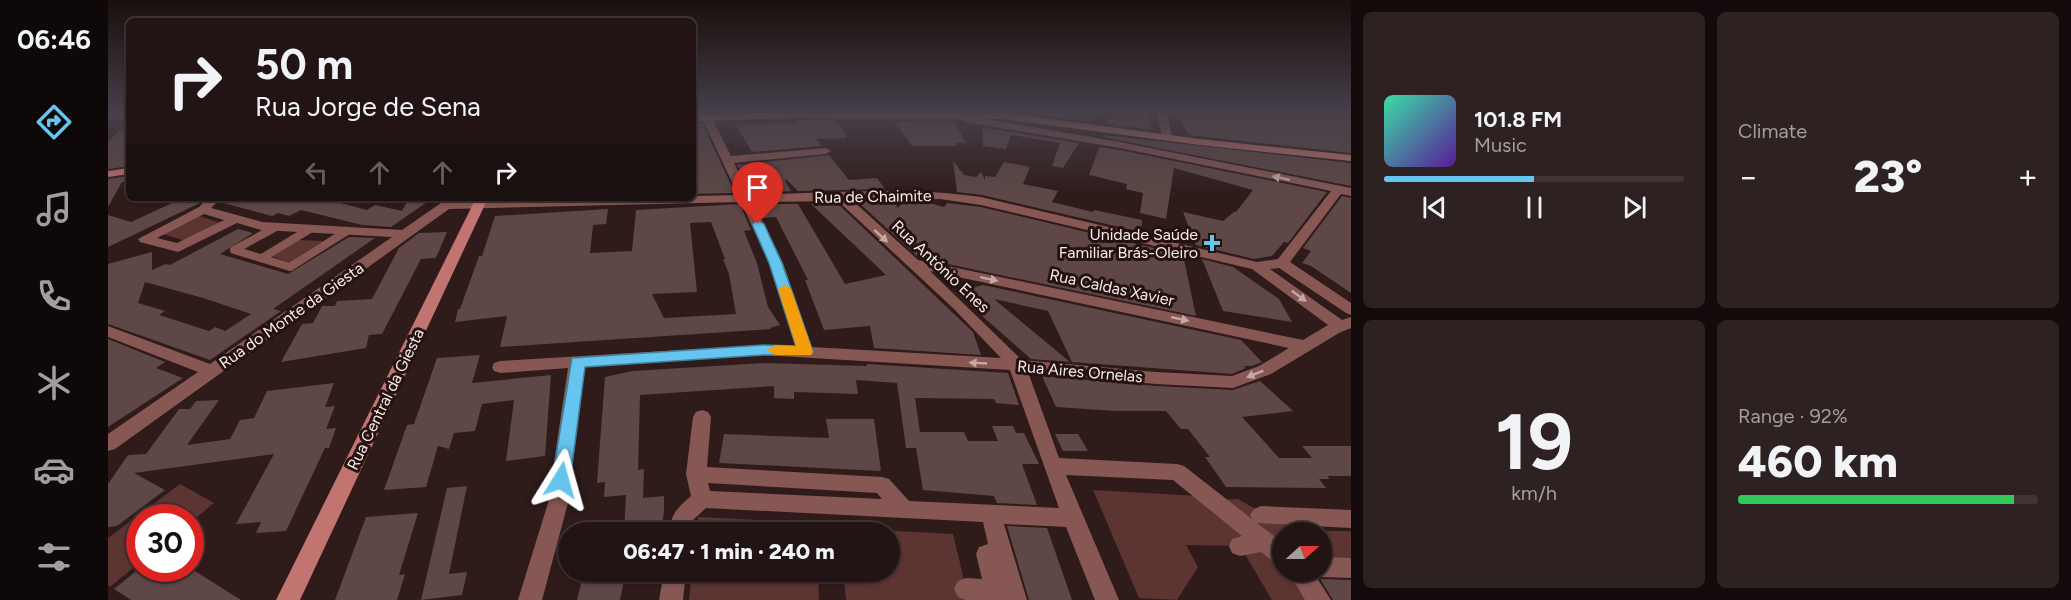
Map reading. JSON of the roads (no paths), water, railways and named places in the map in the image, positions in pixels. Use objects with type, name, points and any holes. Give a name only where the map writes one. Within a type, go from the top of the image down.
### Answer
[{"type":"main road","points":[[1202,141],[1351,158]]},
{"type":"main road","points":[[108,174],[126,171]]},
{"type":"main road","name":"Rua Central da Giesta","points":[[288,600],[481,201]]},
{"type":"street","points":[[718,141],[776,263],[806,352]]},
{"type":"street","points":[[1094,141],[1345,191],[1282,263],[1351,310]]},
{"type":"street","points":[[727,160],[826,151]]},
{"type":"street","name":"Rua de Chaimite","points":[[696,200],[839,195],[940,195],[981,201],[1257,266],[1346,324]]},
{"type":"street","name":"Rua António Enes","points":[[839,195],[981,327],[1017,365]]},
{"type":"street","points":[[212,201],[203,210],[145,239],[178,248],[236,219]]},
{"type":"street","name":"Rua do Monte da Giesta","points":[[108,444],[445,206],[475,201]]},
{"type":"street","points":[[203,210],[261,226],[406,234]]},
{"type":"street","name":"Rua Caldas Xavier","points":[[911,263],[1305,346]]},
{"type":"street","name":"Rua de Chaimite","points":[[1257,266],[1282,263]]},
{"type":"street","name":"Rua Aires Ornelas","points":[[500,367],[763,350],[1017,365],[1156,378],[1233,382],[1265,370],[1346,324]]},
{"type":"street","points":[[108,331],[212,371]]},
{"type":"street","points":[[530,600],[558,503],[578,362]]},
{"type":"street","points":[[1017,365],[1052,466],[1107,600]]},
{"type":"street","points":[[702,417],[696,474],[702,499]]},
{"type":"street","points":[[1052,466],[1177,471],[1272,547]]},
{"type":"street","points":[[696,474],[882,485],[904,510]]},
{"type":"street","points":[[681,522],[682,517],[702,499],[1072,518]]},
{"type":"street","points":[[991,514],[1002,554],[987,554],[1003,597]]},
{"type":"street","points":[[1261,514],[1351,519]]},
{"type":"street","points":[[1240,546],[1256,544],[1262,539]]},
{"type":"street","points":[[1332,568],[1350,569]]},
{"type":"street","points":[[671,600],[674,582]]},
{"type":"street","points":[[1306,582],[1318,600]]},
{"type":"street","points":[[966,589],[1003,597]]},
{"type":"lane","points":[[276,227],[234,250],[290,267],[347,231]]},
{"type":"lane","points":[[262,258],[310,229]]},
{"type":"place","name":"Unidade Saúde Familiar Brás-Oleiro","points":[[1212,243]]}]
